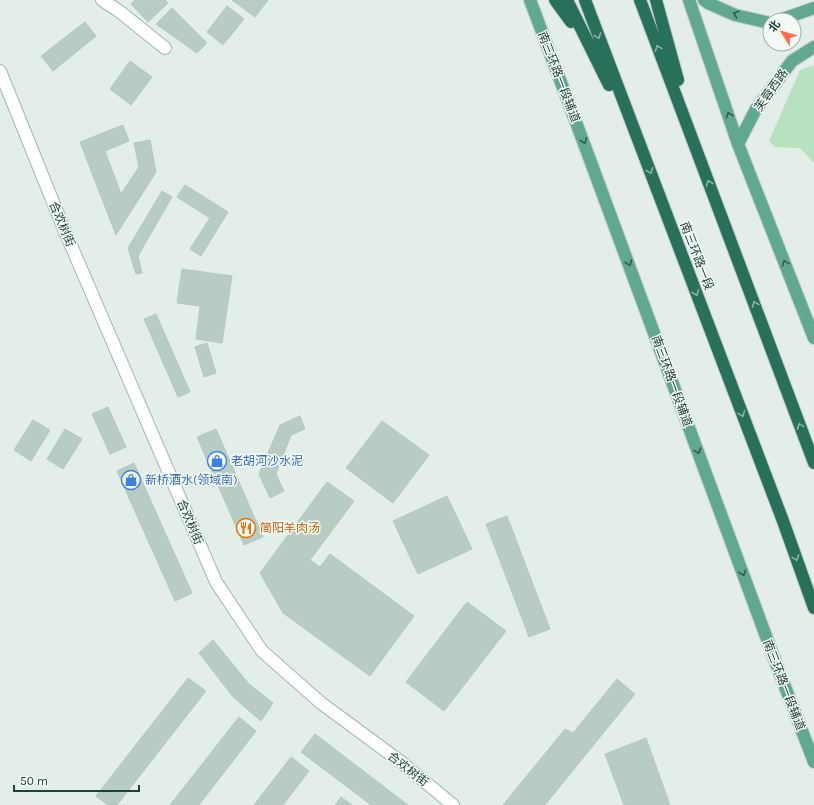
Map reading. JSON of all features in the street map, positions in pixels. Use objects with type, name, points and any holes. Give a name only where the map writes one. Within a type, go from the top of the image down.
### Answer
[{"type":"highway","points":[[555,0],[594,54]]},
{"type":"highway","points":[[566,0],[640,145]]},
{"type":"highway","name":"南三环路一段","points":[[585,0],[783,521],[814,608]]},
{"type":"highway","points":[[640,0],[814,463]]},
{"type":"highway","points":[[656,0],[698,152]]},
{"type":"main road","name":"南三环路一段辅道","points":[[530,0],[814,762]]},
{"type":"main road","points":[[689,0],[738,144],[814,338]]},
{"type":"main road","points":[[704,0],[735,15],[762,21]]},
{"type":"main road","points":[[802,12],[814,8]]},
{"type":"main road","name":"芙蓉西路","points":[[738,144],[756,110],[792,61],[814,47]]},
{"type":"street","points":[[102,0],[119,11],[165,48]]},
{"type":"street","name":"合欢树街","points":[[0,70],[64,229],[216,582],[262,651],[321,703],[401,762],[452,805]]},
{"type":"green space","points":[[814,65],[814,163],[800,148],[775,147],[769,141],[800,70]]},
{"type":"building","points":[[135,0],[165,0],[168,3],[148,22],[131,4]]},
{"type":"building","points":[[232,0],[268,0],[255,17]]},
{"type":"building","points":[[227,6],[244,19],[223,45],[207,32]]},
{"type":"building","points":[[172,8],[207,43],[197,53],[156,24]]},
{"type":"building","points":[[85,22],[96,36],[53,71],[41,56]]},
{"type":"building","points":[[130,61],[152,77],[131,105],[110,89]]},
{"type":"building","points":[[123,125],[129,141],[105,151],[121,194],[139,167],[134,143],[150,140],[156,172],[116,235],[80,142]]},
{"type":"building","points":[[185,185],[228,212],[201,256],[190,249],[210,218],[177,197]]},
{"type":"building","points":[[162,191],[172,197],[138,256],[142,273],[136,274],[128,248]]},
{"type":"building","points":[[182,269],[232,276],[222,343],[196,339],[200,306],[177,303]]},
{"type":"building","points":[[156,314],[190,392],[178,397],[144,319]]},
{"type":"building","points":[[207,343],[216,373],[204,377],[195,347]]},
{"type":"building","points":[[108,407],[126,447],[110,454],[92,414]]},
{"type":"building","points":[[300,416],[305,429],[291,435],[276,474],[284,491],[270,498],[259,474],[280,425]]},
{"type":"building","points":[[33,420],[50,430],[31,461],[14,450]]},
{"type":"building","points":[[382,421],[429,455],[393,503],[346,468]]},
{"type":"building","points":[[65,429],[82,439],[63,469],[47,459]]},
{"type":"building","points":[[216,429],[263,537],[244,545],[197,437]]},
{"type":"building","points":[[134,463],[192,593],[175,601],[117,471]]},
{"type":"building","points":[[327,482],[354,501],[310,560],[320,567],[330,554],[414,616],[370,676],[283,613],[260,573]]},
{"type":"building","points":[[447,496],[472,549],[418,574],[393,521]]},
{"type":"building","points":[[507,516],[550,629],[529,637],[486,524]]},
{"type":"building","points":[[467,602],[506,631],[444,711],[406,682]]},
{"type":"building","points":[[213,640],[249,684],[273,703],[261,721],[234,698],[199,653]]},
{"type":"building","points":[[188,678],[206,691],[117,805],[108,805],[96,796]]},
{"type":"building","points":[[617,679],[635,694],[545,805],[503,805],[565,729],[573,733]]},
{"type":"building","points":[[239,717],[256,731],[199,805],[170,805]]},
{"type":"building","points":[[315,734],[408,805],[371,805],[301,752]]},
{"type":"building","points":[[646,738],[670,805],[624,805],[605,754]]},
{"type":"building","points":[[291,757],[309,771],[283,805],[254,805]]},
{"type":"building","points":[[341,797],[352,805],[335,805]]},
{"type":"place","name":"老胡河沙水泥","points":[[217,461]]},
{"type":"place","name":"新桥酒水(领域南)","points":[[131,480]]},
{"type":"place","name":"简阳羊肉汤","points":[[246,528]]}]
